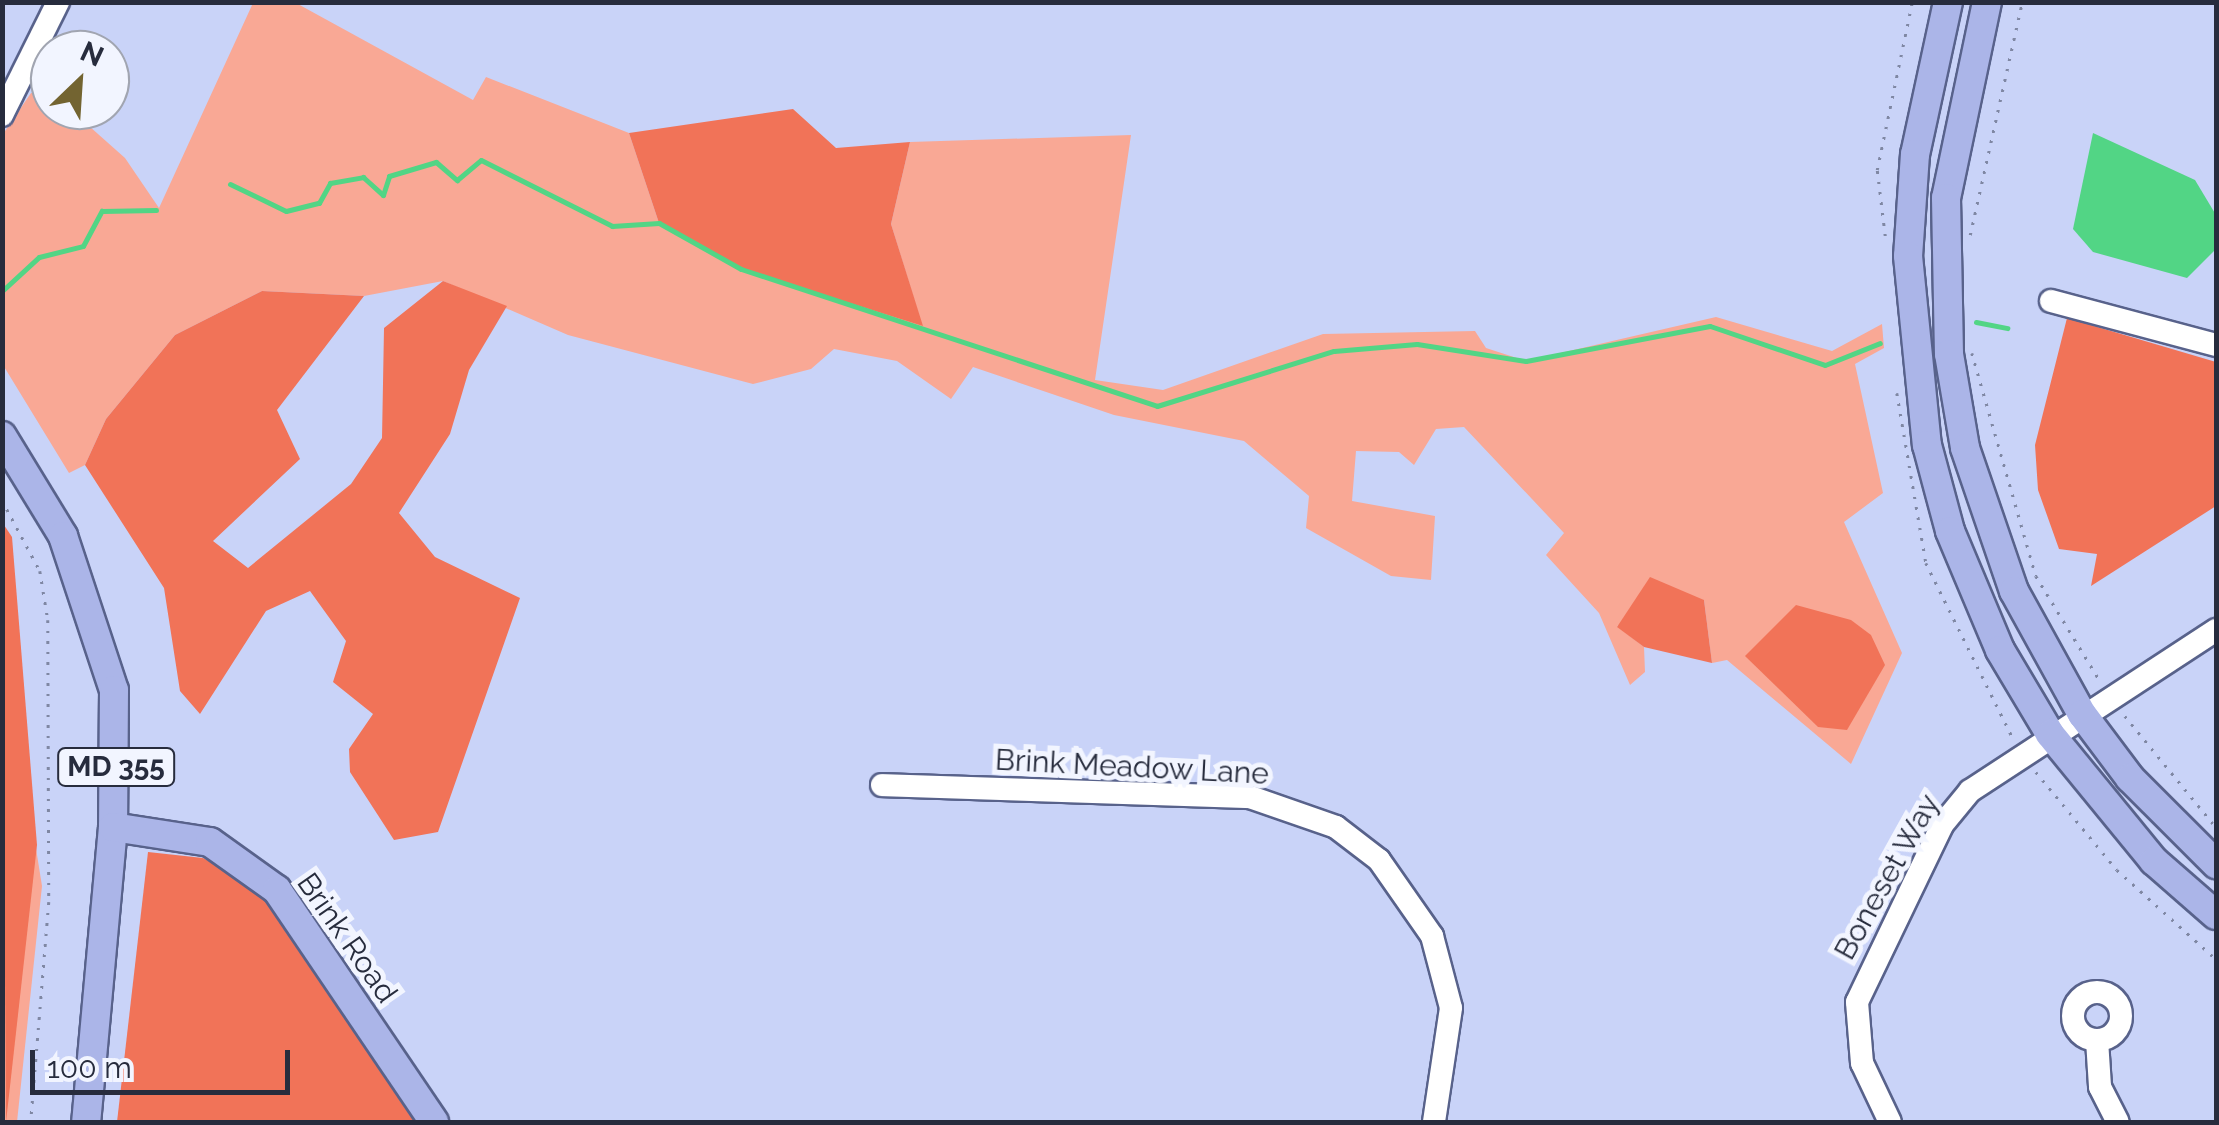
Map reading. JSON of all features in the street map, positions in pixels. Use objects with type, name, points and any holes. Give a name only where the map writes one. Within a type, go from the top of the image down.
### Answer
[{"type":"main road","points":[[1948,2],[1914,154],[1913,351],[1962,564],[2050,734],[2154,861],[2216,915]]},
{"type":"main road","points":[[1987,2],[1946,198],[1949,354],[1987,522],[2082,714],[2130,778],[2216,864]]},
{"type":"main road","name":"MD 355","points":[[2,436],[95,610],[114,690],[113,827],[86,1122]]},
{"type":"main road","name":"Brink Road","points":[[113,827],[210,842],[277,890],[434,1122]]},
{"type":"street","points":[[2,115],[58,2]]},
{"type":"street","points":[[2050,301],[2216,345]]},
{"type":"street","name":"Boneset Way","points":[[1890,1122],[1854,1032],[1865,976],[1942,825],[1970,790],[2050,734],[2216,630]]},
{"type":"street","name":"Brink Meadow Lane","points":[[882,785],[1250,797],[1336,827],[1379,860],[1432,936],[1451,1008],[1434,1122]]},
{"type":"street","points":[[2097,1040],[2100,1087],[2118,1122]]},
{"type":"path","points":[[1963,245],[1978,219],[1986,139],[2022,2]]},
{"type":"path","points":[[1966,346],[1985,371],[2036,576],[2110,696],[2216,826]]},
{"type":"path","points":[[2,500],[40,570],[48,620],[50,902],[31,1122]]},
{"type":"shaded area","points":[[253,3],[296,3],[473,100],[486,77],[629,133],[659,223],[922,325],[891,224],[910,142],[1131,135],[1095,380],[1163,390],[1323,334],[1475,331],[1486,348],[1526,361],[1716,317],[1832,351],[1882,324],[1884,348],[1855,364],[1883,493],[1844,522],[1902,653],[1851,764],[1727,660],[1712,663],[1704,600],[1617,626],[1644,647],[1645,672],[1630,685],[1599,613],[1546,555],[1564,533],[1464,427],[1436,429],[1414,465],[1399,452],[1356,451],[1352,501],[1435,516],[1431,580],[1391,576],[1306,528],[1309,496],[1244,441],[1114,415],[973,367],[951,399],[897,361],[834,349],[811,369],[753,384],[568,335],[443,281],[364,296],[262,291],[175,335],[106,419],[85,465],[69,473],[3,365],[3,134],[30,94],[30,130],[94,130],[125,158],[159,208]]},
{"type":"shaded area","points":[[793,109],[836,148],[910,142],[891,224],[923,326],[741,269],[659,223],[629,133]]},
{"type":"shaded area","points":[[2093,133],[2195,180],[2216,215],[2216,249],[2187,278],[2093,252],[2073,229]]},
{"type":"shaded area","points":[[443,281],[507,306],[469,370],[450,434],[399,513],[435,557],[520,598],[438,832],[394,840],[350,772],[349,749],[373,714],[333,682],[346,641],[310,591],[266,611],[200,714],[180,691],[164,588],[85,465],[106,419],[175,335],[262,291],[364,296],[277,410],[300,459],[213,541],[248,568],[351,484],[382,438],[384,328]]},
{"type":"shaded area","points":[[2067,318],[2216,362],[2216,506],[2091,586],[2097,554],[2059,549],[2038,490],[2035,445]]},
{"type":"shaded area","points":[[2,522],[12,537],[37,845],[6,1122]]},
{"type":"shaded area","points":[[1650,577],[1704,600],[1712,663],[1644,647],[1617,627]]},
{"type":"shaded area","points":[[1796,605],[1851,620],[1871,635],[1885,665],[1847,730],[1818,727],[1745,656]]},
{"type":"shaded area","points":[[2,637],[42,886],[17,1122],[2,1122]]},
{"type":"shaded area","points":[[148,852],[203,858],[249,882],[285,919],[420,1122],[117,1122]]},
{"type":"waterway","points":[[230,184],[286,211],[319,203],[330,183],[363,177],[383,195],[389,176],[436,162],[457,180],[481,160],[612,226],[659,223],[741,269],[1157,406],[1334,351],[1417,344],[1526,361],[1710,326],[1825,365],[1880,343]]},
{"type":"waterway","points":[[2,291],[39,257],[83,246],[102,211],[156,210]]},
{"type":"waterway","points":[[1976,322],[2007,328]]}]
